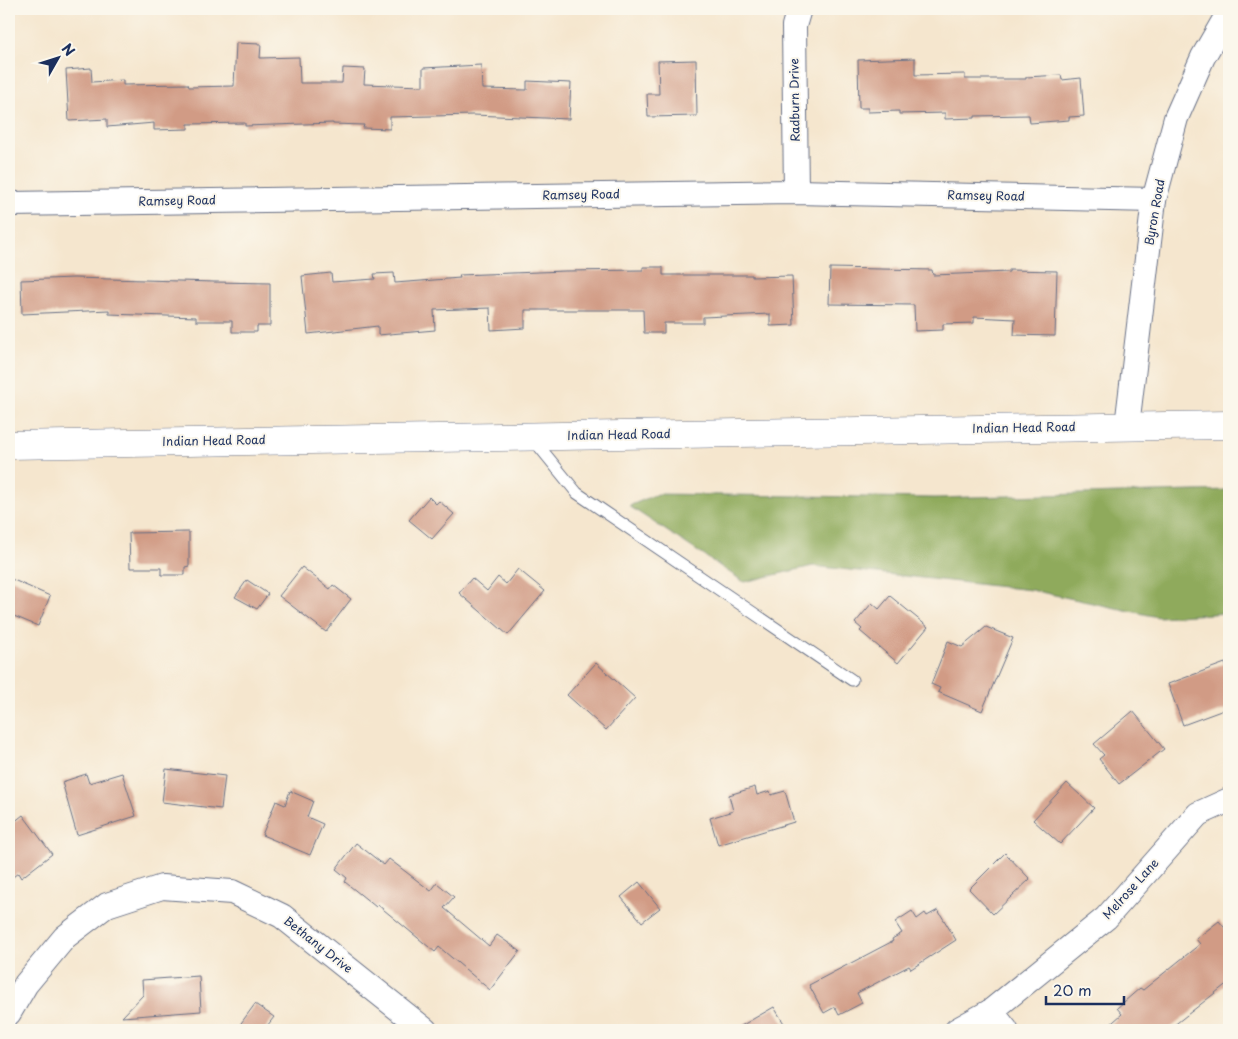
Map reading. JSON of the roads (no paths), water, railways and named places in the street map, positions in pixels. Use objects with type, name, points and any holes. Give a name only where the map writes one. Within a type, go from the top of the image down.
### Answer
[{"type":"main road","name":"Indian Head Road","points":[[9,445],[1229,425]]},
{"type":"street","name":"Radburn Drive","points":[[796,192],[794,26],[799,9]]},
{"type":"street","name":"Byron Road","points":[[1127,426],[1154,200],[1176,118],[1203,57],[1229,12]]},
{"type":"street","name":"Ramsey Road","points":[[9,204],[796,192],[1154,200]]},
{"type":"street","name":"Melrose Lane","points":[[957,1030],[991,1011],[1106,918],[1198,814],[1229,800]]},
{"type":"street","name":"Bethany Drive","points":[[9,1013],[26,984],[64,937],[107,905],[162,887],[232,892],[282,916],[425,1030]]},
{"type":"street","points":[[991,1011],[1006,1030]]},
{"type":"lane","points":[[530,436],[577,493],[852,680]]}]
